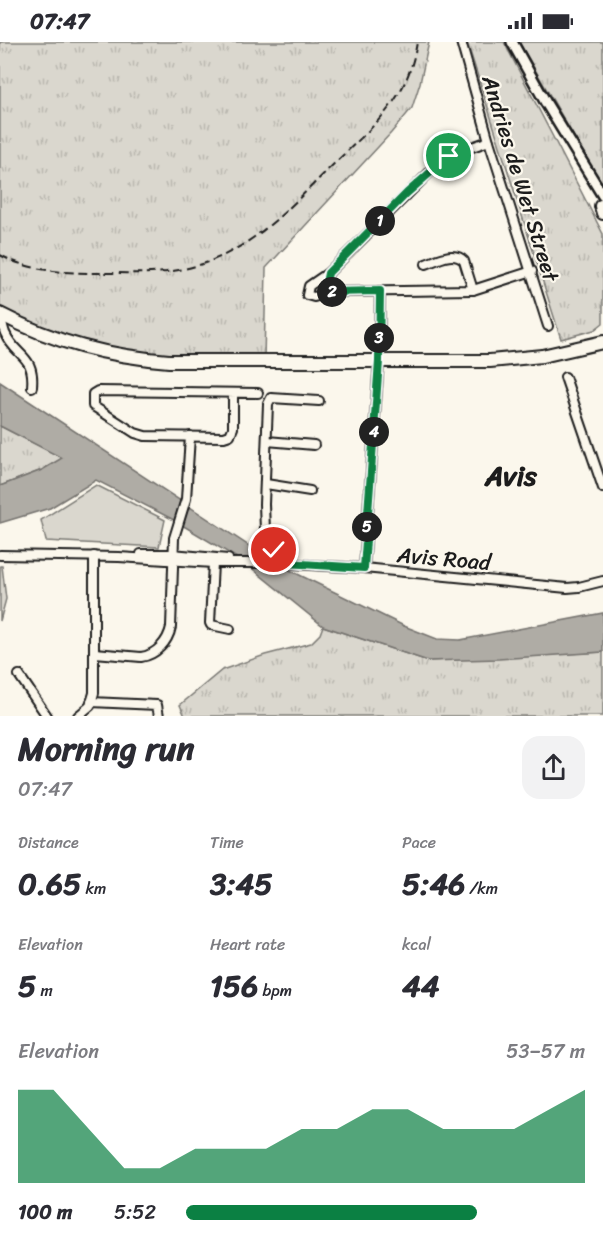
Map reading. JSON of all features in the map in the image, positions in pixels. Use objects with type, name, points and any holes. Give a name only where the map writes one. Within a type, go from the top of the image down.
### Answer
[{"type":"highway","points":[[0,314],[49,337],[99,352],[134,358],[169,360],[516,360],[603,342]]},
{"type":"highway","points":[[576,349],[603,334]]},
{"type":"highway","points":[[576,349],[603,347]]},
{"type":"main road","points":[[512,42],[564,132],[570,149],[602,206]]},
{"type":"street","name":"Andries de Wet Street","points":[[461,42],[489,141],[548,326]]},
{"type":"street","points":[[489,141],[456,153],[438,164],[328,273],[309,286],[307,295],[314,297],[331,292],[472,290],[532,271]]},
{"type":"street","points":[[426,264],[453,255],[460,257],[464,261],[472,290]]},
{"type":"street","points":[[328,273],[326,283],[331,292]]},
{"type":"street","points":[[364,568],[379,361],[380,291]]},
{"type":"street","points":[[0,314],[5,333],[30,364],[33,374],[32,387]]},
{"type":"street","points":[[565,377],[599,469],[603,488]]},
{"type":"street","points":[[233,393],[233,428],[230,435],[224,437],[151,437],[135,433],[93,406],[93,394],[98,391],[258,393]]},
{"type":"street","points":[[286,563],[272,547],[265,530],[268,404],[271,398],[319,401]]},
{"type":"street","points":[[95,653],[148,656],[160,648],[169,635],[172,557],[175,532],[186,499],[190,436]]},
{"type":"street","points":[[267,441],[314,445]]},
{"type":"street","points":[[266,484],[310,490]]},
{"type":"street","name":"Avis Road","points":[[0,555],[172,557],[237,559],[244,562]]},
{"type":"street","points":[[78,716],[87,709],[94,693],[94,556]]},
{"type":"street","name":"Avis Road","points":[[172,557],[213,563],[286,563],[364,568],[567,588],[603,581]]},
{"type":"street","points":[[213,563],[210,623],[230,629]]},
{"type":"street","points":[[19,675],[47,716]]},
{"type":"street","points":[[91,702],[156,705],[159,716]]},
{"type":"green space","points":[[0,42],[429,42],[412,108],[266,268],[264,360],[134,358],[0,314]]},
{"type":"green space","points":[[467,42],[504,42],[603,234],[603,323],[594,330],[561,339]]},
{"type":"green space","points":[[519,42],[603,42],[603,187]]},
{"type":"green space","points":[[0,426],[63,458],[42,470],[0,486]]},
{"type":"green space","points":[[96,485],[165,520],[159,547],[46,541],[41,520]]},
{"type":"green space","points":[[0,566],[2,566],[6,599],[0,621]]},
{"type":"green space","points":[[323,626],[428,661],[603,652],[603,716],[185,716],[180,705],[222,670],[265,655],[311,643],[320,634]]},
{"type":"shaded area","points":[[0,382],[275,563],[404,626],[437,639],[460,640],[603,613],[603,652],[428,661],[323,626],[244,562],[172,519],[96,480],[50,508],[0,523],[0,486],[42,470],[62,458],[0,426]]},
{"type":"railway","points":[[0,255],[39,269],[92,273],[166,272],[219,258],[241,246],[281,216],[378,121],[389,108],[406,79],[413,62],[417,42]]},
{"type":"district","name":"Avis","points":[[511,475]]},
{"type":"route","points":[[274,550],[286,563],[364,568],[379,361],[380,291],[331,292],[326,283],[328,273],[407,193],[449,156]]}]
